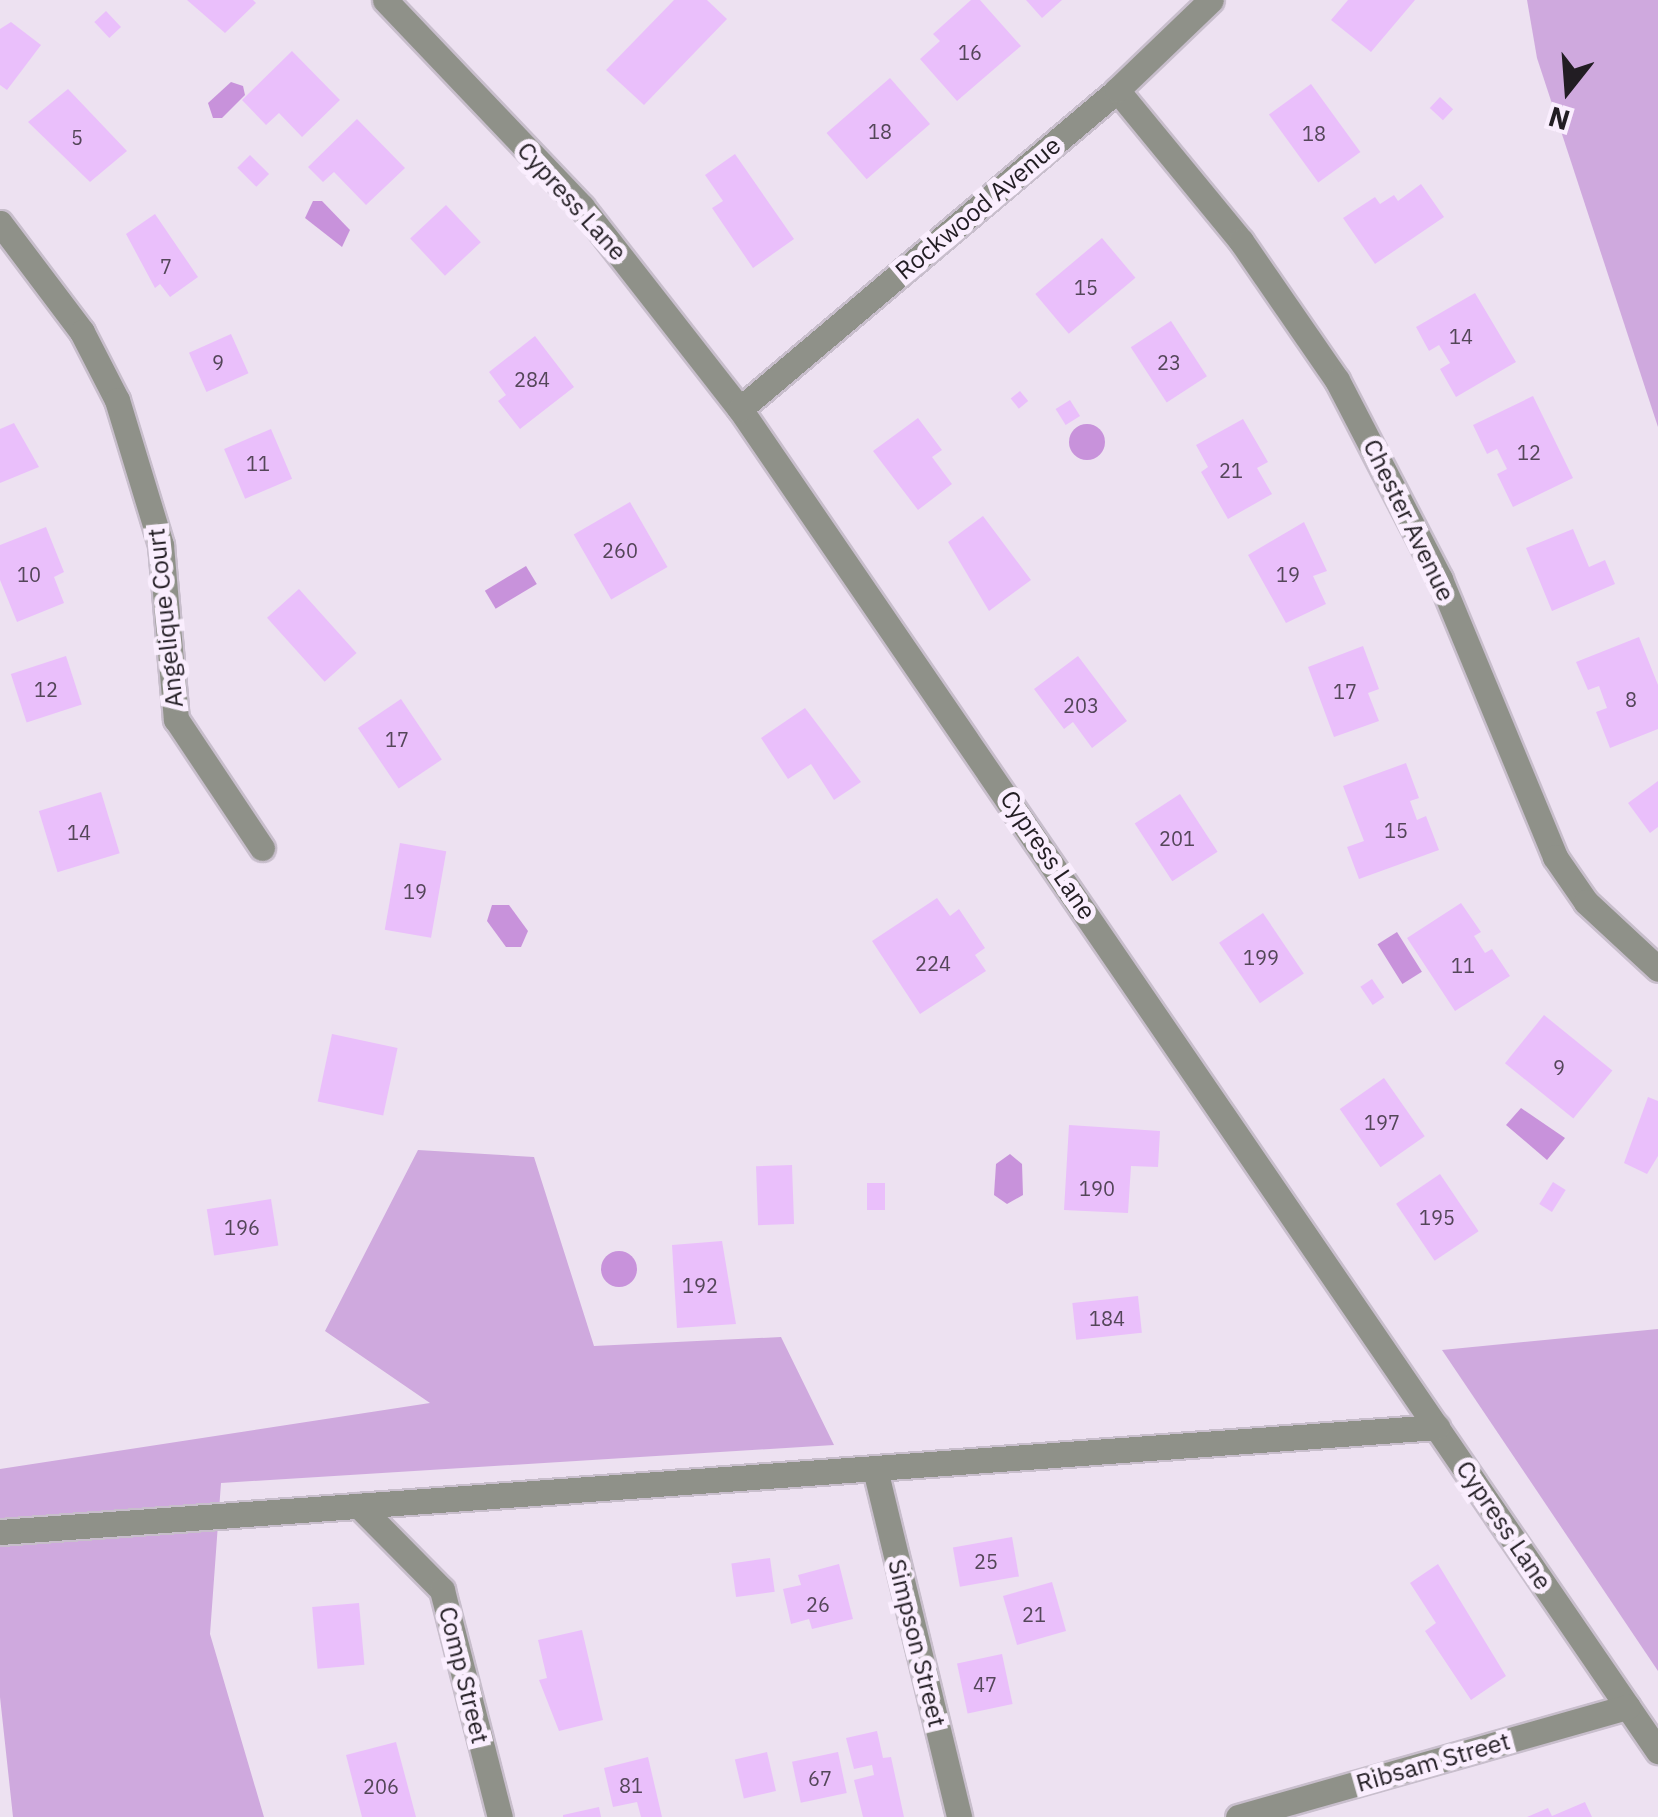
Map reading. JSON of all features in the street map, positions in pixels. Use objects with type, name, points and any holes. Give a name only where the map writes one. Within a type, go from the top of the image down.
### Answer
[{"type":"street","name":"Cypress Lane","points":[[385,0],[582,207],[740,409],[1658,1752]]},
{"type":"street","name":"Rockwood Avenue","points":[[740,409],[1117,90],[1210,0]]},
{"type":"street","name":"Chester Avenue","points":[[1117,90],[1242,241],[1337,380],[1440,578],[1554,856],[1586,902],[1658,969]]},
{"type":"street","name":"Angelique Court","points":[[0,223],[82,332],[117,400],[160,545],[176,718],[192,750],[262,848]]},
{"type":"street","points":[[0,1532],[1436,1427]]},
{"type":"street","name":"Simpson Street","points":[[875,1469],[959,1817]]},
{"type":"street","name":"Comp Street","points":[[359,1506],[442,1590],[500,1817]]},
{"type":"street","name":"Ribsam Street","points":[[1238,1817],[1628,1706]]},
{"type":"shaded area","points":[[1527,0],[1658,0],[1658,427],[1537,58]]},
{"type":"shaded area","points":[[231,82],[243,86],[245,95],[222,118],[213,118],[208,103]]},
{"type":"shaded area","points":[[313,201],[322,201],[350,230],[342,247],[305,218]]},
{"type":"shaded area","points":[[1087,424],[1100,429],[1105,442],[1100,455],[1087,460],[1074,455],[1069,442],[1074,429]]},
{"type":"shaded area","points":[[526,566],[537,584],[496,609],[485,591]]},
{"type":"shaded area","points":[[492,905],[509,905],[528,931],[521,947],[506,947],[487,921]]},
{"type":"shaded area","points":[[1397,932],[1422,972],[1402,984],[1377,944]]},
{"type":"shaded area","points":[[1521,1108],[1565,1138],[1547,1160],[1506,1125]]},
{"type":"shaded area","points":[[418,1150],[534,1157],[594,1346],[781,1337],[834,1445],[221,1483],[210,1634],[264,1817],[13,1817],[0,1697],[0,1469],[430,1403],[325,1331]]},
{"type":"shaded area","points":[[1010,1154],[1022,1164],[1023,1195],[1007,1204],[994,1195],[996,1164]]},
{"type":"shaded area","points":[[619,1251],[632,1256],[637,1269],[632,1282],[619,1287],[606,1282],[601,1269],[606,1256]]},
{"type":"shaded area","points":[[1658,1329],[1658,1671],[1442,1350]]},
{"type":"building","points":[[187,0],[253,0],[256,3],[225,33]]},
{"type":"building","points":[[674,0],[707,0],[727,19],[644,105],[606,70]]},
{"type":"building","points":[[971,0],[980,0],[1021,46],[957,101],[920,59],[940,41],[933,34]]},
{"type":"building","points":[[1026,0],[1062,0],[1042,18]]},
{"type":"building","points":[[1348,0],[1415,0],[1371,52],[1331,20]]},
{"type":"building","points":[[106,11],[121,27],[109,38],[94,22]]},
{"type":"building","points":[[11,22],[41,45],[7,90],[0,85],[0,29]]},
{"type":"building","points":[[292,51],[340,100],[302,137],[279,113],[266,125],[242,100]]},
{"type":"building","points":[[890,78],[930,124],[867,179],[827,133]]},
{"type":"building","points":[[1311,84],[1360,152],[1318,183],[1269,115]]},
{"type":"building","points":[[68,89],[127,151],[90,182],[28,122]]},
{"type":"building","points":[[1440,97],[1453,109],[1443,120],[1430,108]]},
{"type":"building","points":[[357,119],[405,168],[366,205],[334,172],[323,182],[308,167]]},
{"type":"building","points":[[735,154],[794,239],[753,268],[712,208],[723,201],[705,175]]},
{"type":"building","points":[[250,155],[269,174],[256,187],[237,168]]},
{"type":"building","points":[[1421,184],[1444,217],[1375,264],[1343,218],[1375,197],[1380,204],[1394,195],[1398,201]]},
{"type":"building","points":[[446,205],[481,242],[445,276],[410,238]]},
{"type":"building","points":[[155,214],[198,277],[170,297],[160,284],[155,288],[126,234]]},
{"type":"building","points":[[1102,238],[1135,278],[1069,334],[1035,294]]},
{"type":"building","points":[[1475,293],[1516,362],[1456,397],[1440,369],[1450,363],[1439,345],[1429,351],[1416,327]]},
{"type":"building","points":[[1171,321],[1207,376],[1167,402],[1131,347]]},
{"type":"building","points":[[231,334],[248,373],[206,392],[189,353]]},
{"type":"building","points":[[535,336],[574,387],[520,429],[498,401],[506,395],[489,372]]},
{"type":"building","points":[[1020,391],[1028,401],[1019,409],[1011,399]]},
{"type":"building","points":[[1533,396],[1573,478],[1513,507],[1497,474],[1507,469],[1497,449],[1487,454],[1473,425]]},
{"type":"building","points":[[1070,400],[1080,416],[1066,425],[1056,409]]},
{"type":"building","points":[[918,418],[942,450],[932,457],[952,484],[918,510],[873,451]]},
{"type":"building","points":[[1243,419],[1268,462],[1257,468],[1272,494],[1228,519],[1201,472],[1208,467],[1196,445]]},
{"type":"building","points":[[14,423],[39,467],[0,483],[0,429]]},
{"type":"building","points":[[271,429],[292,479],[245,499],[224,449]]},
{"type":"building","points":[[630,502],[668,567],[611,599],[574,534]]},
{"type":"building","points":[[983,516],[1031,580],[989,611],[948,542]]},
{"type":"building","points":[[1304,522],[1327,571],[1313,576],[1326,604],[1286,623],[1248,555]]},
{"type":"building","points":[[46,527],[64,572],[54,577],[64,603],[17,622],[0,580],[0,545]]},
{"type":"building","points":[[1573,529],[1589,567],[1605,560],[1615,584],[1552,611],[1526,548]]},
{"type":"building","points":[[299,589],[357,653],[325,682],[267,618]]},
{"type":"building","points":[[1639,637],[1658,685],[1658,729],[1610,748],[1596,712],[1607,708],[1599,686],[1588,690],[1576,662]]},
{"type":"building","points":[[1363,646],[1379,689],[1368,693],[1379,721],[1334,737],[1308,667]]},
{"type":"building","points":[[66,656],[82,705],[27,722],[11,674]]},
{"type":"building","points":[[1078,656],[1127,721],[1092,748],[1073,722],[1064,729],[1034,689]]},
{"type":"building","points":[[401,699],[442,760],[399,789],[358,728]]},
{"type":"building","points":[[805,708],[861,782],[834,800],[811,764],[788,779],[761,738]]},
{"type":"building","points":[[1406,763],[1419,798],[1410,801],[1417,820],[1426,816],[1439,850],[1359,879],[1347,847],[1364,841],[1343,786]]},
{"type":"building","points":[[1658,781],[1658,827],[1650,833],[1628,803]]},
{"type":"building","points":[[101,792],[120,853],[58,872],[39,811]]},
{"type":"building","points":[[1180,794],[1218,852],[1172,881],[1135,823]]},
{"type":"building","points":[[400,843],[446,851],[431,938],[385,930]]},
{"type":"building","points":[[937,898],[950,916],[959,909],[985,948],[975,955],[986,971],[920,1014],[872,941]]},
{"type":"building","points":[[1461,903],[1481,932],[1474,936],[1485,953],[1492,949],[1510,976],[1455,1011],[1407,938]]},
{"type":"building","points":[[1263,913],[1304,974],[1260,1003],[1219,943]]},
{"type":"building","points":[[1372,979],[1384,997],[1373,1005],[1360,987]]},
{"type":"building","points":[[1544,1015],[1612,1070],[1573,1119],[1505,1063]]},
{"type":"building","points":[[332,1034],[398,1048],[383,1115],[318,1101]]},
{"type":"building","points":[[1384,1078],[1425,1136],[1380,1167],[1340,1109]]},
{"type":"building","points":[[1648,1097],[1658,1101],[1658,1156],[1647,1174],[1624,1163]]},
{"type":"building","points":[[1069,1125],[1160,1131],[1158,1167],[1131,1166],[1128,1213],[1064,1210]]},
{"type":"building","points":[[792,1165],[794,1224],[758,1225],[756,1166]]},
{"type":"building","points":[[1440,1174],[1479,1231],[1435,1261],[1396,1204]]},
{"type":"building","points":[[1553,1182],[1566,1190],[1552,1212],[1539,1204]]},
{"type":"building","points":[[867,1183],[885,1183],[885,1210],[867,1210]]},
{"type":"building","points":[[271,1199],[278,1245],[214,1256],[207,1209]]},
{"type":"building","points":[[722,1241],[736,1324],[677,1328],[672,1245]]},
{"type":"building","points":[[1138,1296],[1142,1333],[1076,1340],[1072,1303]]},
{"type":"building","points":[[1012,1537],[1019,1576],[960,1587],[953,1547]]},
{"type":"building","points":[[770,1558],[775,1592],[736,1597],[731,1563]]},
{"type":"building","points":[[839,1564],[853,1619],[812,1629],[809,1619],[791,1624],[783,1589],[801,1585],[798,1575]]},
{"type":"building","points":[[1438,1564],[1506,1676],[1471,1700],[1425,1631],[1436,1623],[1410,1583]]},
{"type":"building","points":[[1052,1582],[1066,1631],[1017,1645],[1003,1596]]},
{"type":"building","points":[[359,1603],[364,1665],[318,1669],[312,1607]]},
{"type":"building","points":[[582,1630],[603,1720],[559,1731],[539,1680],[547,1678],[538,1640]]},
{"type":"building","points":[[1002,1654],[1013,1704],[968,1713],[957,1664]]},
{"type":"building","points":[[877,1731],[883,1758],[891,1757],[904,1817],[863,1817],[854,1780],[874,1775],[872,1765],[854,1769],[846,1738]]},
{"type":"building","points":[[396,1742],[416,1817],[362,1817],[346,1755]]},
{"type":"building","points":[[767,1752],[776,1791],[744,1798],[735,1759]]},
{"type":"building","points":[[838,1752],[847,1793],[801,1803],[792,1762]]},
{"type":"building","points":[[648,1757],[662,1817],[641,1817],[637,1802],[613,1807],[604,1768]]},
{"type":"building","points":[[1585,1802],[1592,1817],[1527,1817],[1548,1808],[1552,1816]]},
{"type":"building","points":[[599,1807],[601,1817],[563,1817],[563,1815]]}]
